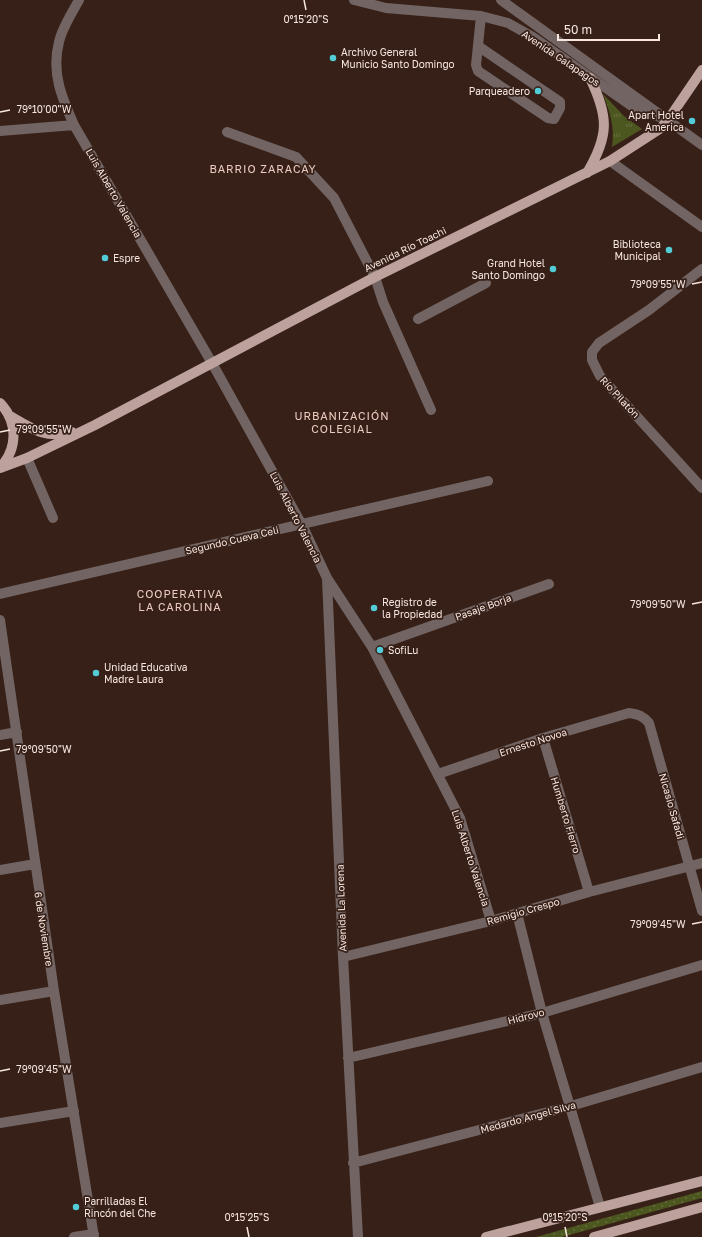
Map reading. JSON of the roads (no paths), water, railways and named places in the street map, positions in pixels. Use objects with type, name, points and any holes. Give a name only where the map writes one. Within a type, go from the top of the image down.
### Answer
[{"type":"main road","name":"Avenida Río Toachi","points":[[0,468],[27,458],[95,425],[375,277],[610,161],[653,134],[668,120],[702,70]]},
{"type":"main road","points":[[587,173],[601,147],[605,126],[600,100],[590,78]]},
{"type":"main road","name":"Avenida Río Toachi","points":[[5,409],[44,434],[55,435],[95,425]]},
{"type":"main road","points":[[0,468],[6,462],[13,447],[14,431],[5,409]]},
{"type":"main road","points":[[486,1237],[702,1181]]},
{"type":"main road","points":[[594,1237],[702,1207]]},
{"type":"street","name":"Luis Alberto Valencia","points":[[79,0],[59,41],[55,68],[60,93],[74,125],[212,363],[302,524],[327,578],[372,647],[460,818],[491,921]]},
{"type":"street","name":"Avenida Galapagos","points":[[354,0],[386,8],[481,16],[508,23],[633,107],[668,120]]},
{"type":"street","points":[[501,0],[702,145]]},
{"type":"street","points":[[478,46],[560,102],[560,108],[554,120],[548,118],[480,73],[476,65],[481,16]]},
{"type":"street","points":[[0,131],[74,125]]},
{"type":"street","points":[[227,132],[296,157],[334,198],[375,277],[383,302],[431,410]]},
{"type":"street","points":[[610,161],[702,227]]},
{"type":"street","name":"Río Pilatón","points":[[702,269],[649,310],[599,343],[592,352],[592,360],[600,376],[702,488]]},
{"type":"street","points":[[418,319],[486,283]]},
{"type":"street","points":[[0,397],[5,409]]},
{"type":"street","points":[[27,458],[53,518]]},
{"type":"street","name":"Segundo Cueva Celi","points":[[0,594],[488,481]]},
{"type":"street","name":"Avenida La Lorena","points":[[327,578],[348,1058],[358,1237]]},
{"type":"street","name":"Pasaje Borja","points":[[372,647],[549,584]]},
{"type":"street","name":"6 de Noviembre","points":[[0,620],[54,991],[94,1235]]},
{"type":"street","name":"Ernesto Novoa","points":[[438,774],[542,738],[630,713]]},
{"type":"street","name":"Nicasio Safadi","points":[[630,713],[638,714],[645,718],[649,723],[702,911]]},
{"type":"street","points":[[0,735],[17,732]]},
{"type":"street","name":"Humberto Fierro","points":[[542,738],[589,892]]},
{"type":"street","name":"Remigio Crespo","points":[[344,957],[491,921],[589,892],[702,863]]},
{"type":"street","points":[[0,870],[35,864]]},
{"type":"street","points":[[517,913],[542,1013],[600,1207]]},
{"type":"street","name":"Hidrovo","points":[[348,1058],[542,1013],[702,965]]},
{"type":"street","points":[[0,1000],[54,991]]},
{"type":"street","name":"Medardo Angel Silva","points":[[353,1163],[571,1106],[702,1067]]},
{"type":"street","points":[[0,1123],[74,1111]]},
{"type":"street","points":[[74,1237],[94,1235]]},
{"type":"place","name":"Archivo General Municio Santo Domingo","points":[[333,58]]},
{"type":"place","name":"Parqueadero","points":[[538,91]]},
{"type":"place","name":"Apart Hotel America","points":[[692,121]]},
{"type":"place","name":"Biblioteca Municipal","points":[[669,250]]},
{"type":"place","name":"Espre","points":[[105,258]]},
{"type":"place","name":"Grand Hotel Santo Domingo","points":[[553,269]]},
{"type":"place","name":"Registro de la Propiedad","points":[[374,608]]},
{"type":"place","name":"SofiLu","points":[[380,650]]},
{"type":"place","name":"Unidad Educativa Madre Laura","points":[[96,673]]},
{"type":"place","name":"Parrilladas El Rincón del Che","points":[[76,1207]]},
{"type":"district","name":"BARRIO ZARACAY","points":[[263,168]]},
{"type":"district","name":"URBANIZACIÓN COLEGIAL","points":[[342,421]]},
{"type":"district","name":"COOPERATIVA LA CAROLINA","points":[[180,599]]}]
